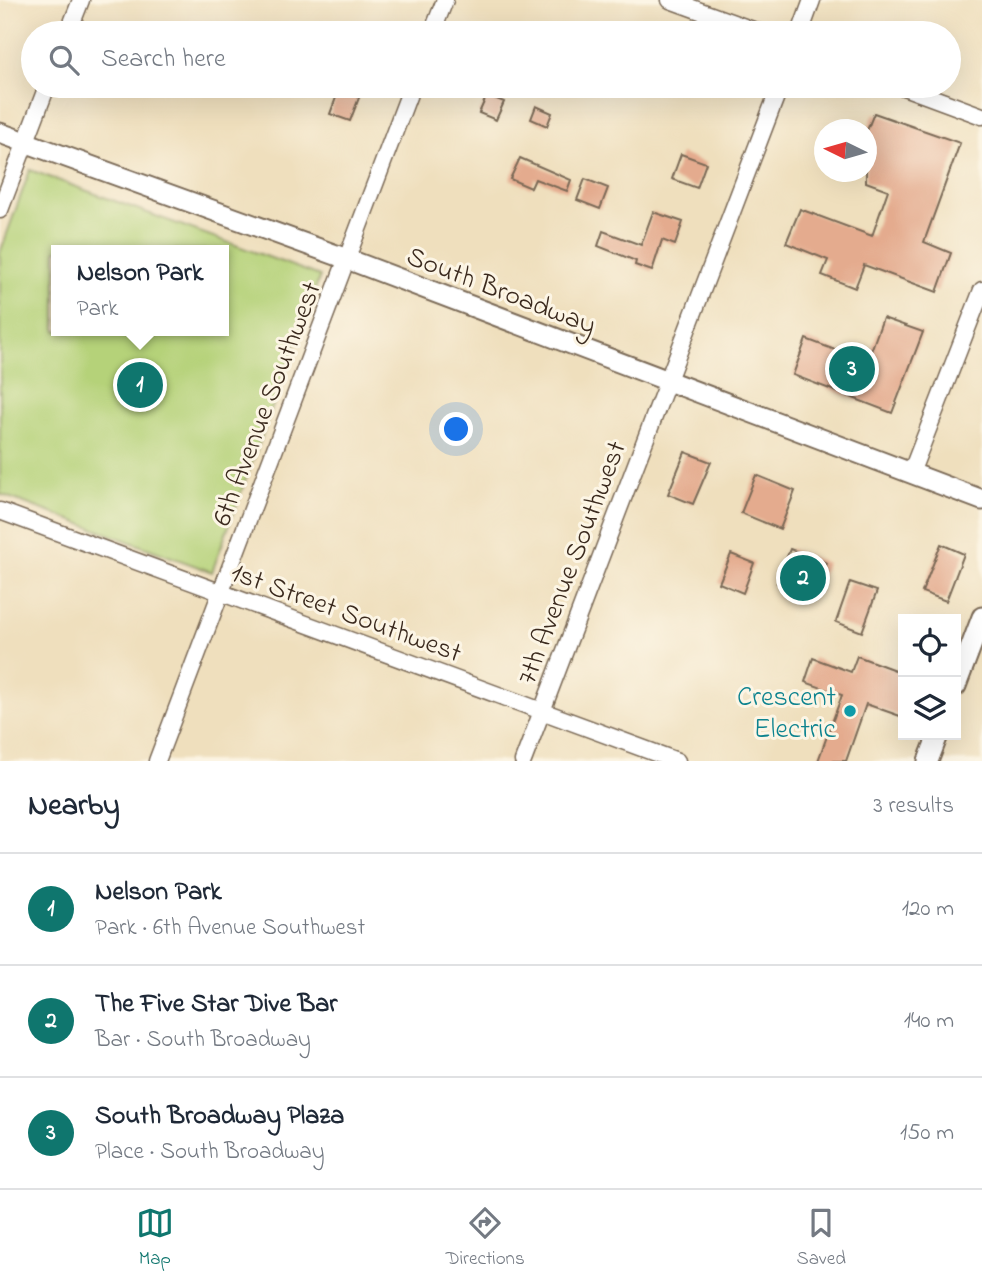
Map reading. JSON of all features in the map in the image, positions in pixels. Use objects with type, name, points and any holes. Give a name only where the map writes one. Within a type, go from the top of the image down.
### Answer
[{"type":"street","points":[[72,21],[80,0]]},
{"type":"street","points":[[437,21],[445,0]]},
{"type":"street","points":[[670,0],[728,21]]},
{"type":"street","points":[[804,21],[812,0]]},
{"type":"street","points":[[0,210],[42,98]]},
{"type":"street","name":"6th Avenue Southwest","points":[[157,761],[407,98]]},
{"type":"street","name":"7th Avenue Southwest","points":[[523,761],[775,98]]},
{"type":"street","points":[[933,98],[982,116]]},
{"type":"street","name":"South Broadway","points":[[0,133],[347,259],[982,500]]},
{"type":"street","points":[[911,473],[982,290]]},
{"type":"street","name":"1st Street Southwest","points":[[0,511],[677,761]]},
{"type":"street","points":[[960,677],[982,617]]},
{"type":"street","points":[[928,761],[935,740]]},
{"type":"green space","points":[[30,170],[320,276],[212,572],[0,494],[0,253]]},
{"type":"building","points":[[336,98],[359,98],[350,121],[330,114]]},
{"type":"building","points":[[486,98],[504,102],[496,120],[479,113]]},
{"type":"building","points":[[536,106],[552,113],[547,126],[531,119]]},
{"type":"building","points":[[874,113],[960,143],[924,242],[951,253],[937,292],[864,265],[855,288],[822,275],[828,260],[786,243],[800,209],[872,236],[888,190],[866,182],[877,182],[877,119],[872,119]]},
{"type":"building","points":[[681,154],[706,163],[697,188],[672,179]]},
{"type":"building","points":[[520,158],[571,180],[567,191],[535,179],[531,188],[510,179]]},
{"type":"building","points":[[585,179],[608,188],[600,209],[577,200]]},
{"type":"building","points":[[653,212],[683,222],[675,245],[662,240],[652,271],[635,265],[636,261],[598,246],[603,231],[641,245]]},
{"type":"building","points":[[883,318],[923,332],[892,413],[793,375],[806,339],[867,362]]},
{"type":"building","points":[[685,452],[711,462],[693,504],[668,494]]},
{"type":"building","points":[[756,475],[795,491],[780,529],[741,513]]},
{"type":"building","points":[[941,544],[964,554],[946,601],[922,592]]},
{"type":"building","points":[[790,549],[827,563],[813,598],[777,583]]},
{"type":"building","points":[[731,554],[754,563],[743,593],[719,583]]},
{"type":"building","points":[[850,582],[877,591],[862,632],[836,622]]},
{"type":"building","name":"Crescent Electric","points":[[857,656],[898,671],[898,715],[866,704],[846,761],[818,761],[842,695],[805,682],[813,658],[851,672]]},
{"type":"place","name":"South Broadway Plaza","points":[[852,369]]},
{"type":"place","name":"Nelson Park","points":[[140,385]]},
{"type":"place","name":"The Five Star Dive Bar","points":[[803,578]]},
{"type":"place","name":"Crescent Electric","points":[[850,711]]}]
